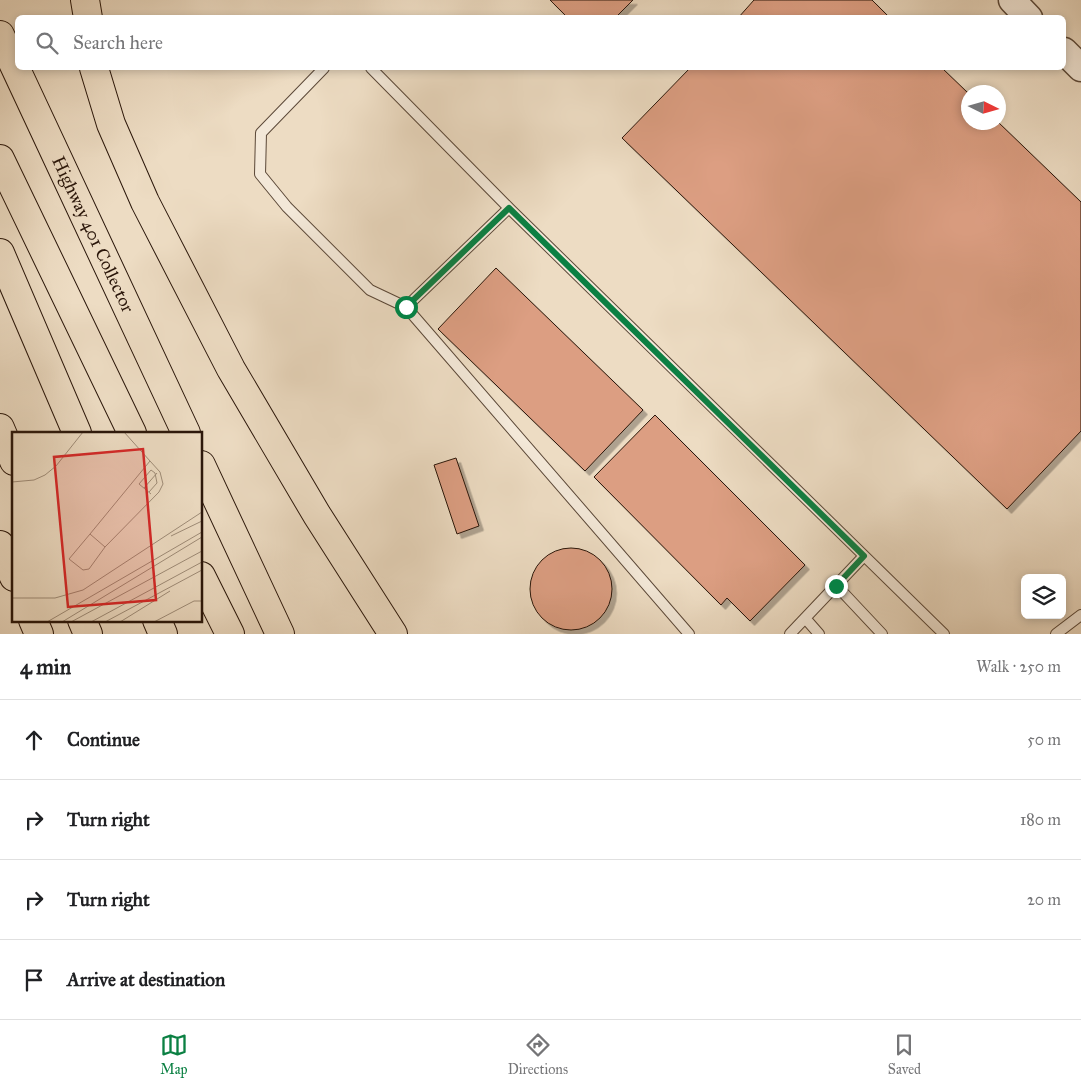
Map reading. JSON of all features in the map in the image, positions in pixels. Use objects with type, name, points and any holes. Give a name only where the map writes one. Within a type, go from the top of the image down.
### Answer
[{"type":"highway","points":[[85,0],[88,15]]},
{"type":"highway","name":"Highway 401 Collector","points":[[0,35],[15,67]]},
{"type":"highway","name":"Highway 401 Collector","points":[[16,70],[186,432]]},
{"type":"highway","points":[[95,70],[112,124],[145,202],[231,368],[317,514],[393,634]]},
{"type":"highway","points":[[0,159],[132,432]]},
{"type":"highway","points":[[0,253],[77,432]]},
{"type":"highway","points":[[0,428],[12,456]]},
{"type":"highway","points":[[202,466],[280,634]]},
{"type":"highway","points":[[317,514],[373,634]]},
{"type":"highway","points":[[0,545],[12,572]]},
{"type":"highway","points":[[202,578],[230,634]]},
{"type":"highway","points":[[34,622],[39,634]]},
{"type":"highway","points":[[83,622],[88,634]]},
{"type":"highway","points":[[158,622],[163,634]]},
{"type":"street","points":[[1012,0],[1026,15]]},
{"type":"street","points":[[1066,53],[1081,68]]},
{"type":"lane","points":[[322,70],[261,133],[260,174],[287,207],[370,290],[406,307],[689,634]]},
{"type":"lane","points":[[372,70],[509,208],[944,634]]},
{"type":"lane","points":[[406,307],[509,208]]},
{"type":"lane","points":[[790,634],[864,556]]},
{"type":"lane","points":[[836,586],[882,634]]},
{"type":"lane","points":[[1056,634],[1081,614]]},
{"type":"lane","points":[[804,618],[819,634]]},
{"type":"building","points":[[550,0],[633,0],[618,15],[565,15]]},
{"type":"building","points":[[754,0],[872,0],[887,15],[741,15]]},
{"type":"building","points":[[688,70],[944,70],[961,86],[961,130],[1006,130],[1081,202],[1081,431],[1007,509],[622,138]]},
{"type":"building","points":[[496,268],[643,410],[585,471],[438,329]]},
{"type":"building","points":[[655,415],[805,565],[750,621],[727,598],[721,605],[594,477]]},
{"type":"building","points":[[456,458],[479,526],[457,534],[434,465]]},
{"type":"building","points":[[563,548],[579,548],[594,555],[605,566],[612,581],[609,605],[600,618],[579,630],[563,630],[548,623],[537,612],[530,597],[530,581],[537,566],[548,555]]},
{"type":"route","points":[[406,307],[509,208],[864,556],[836,586]]}]
